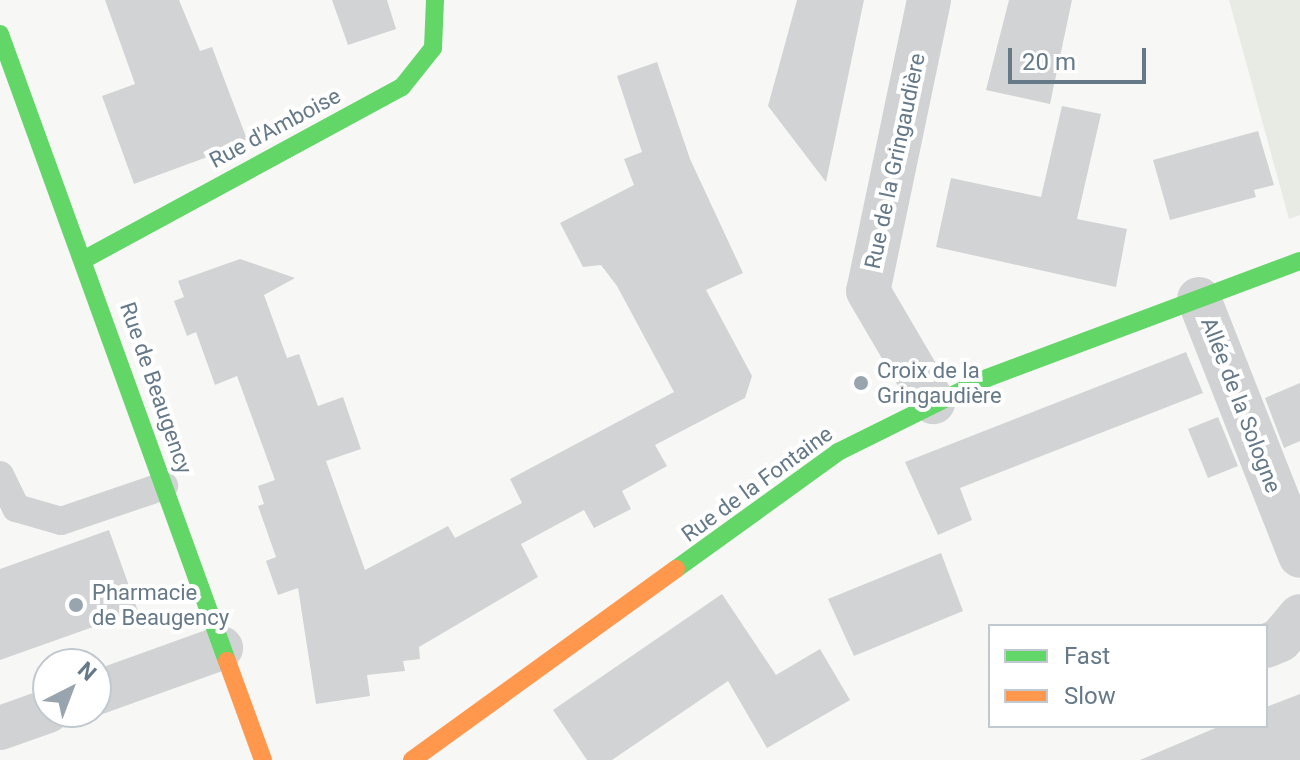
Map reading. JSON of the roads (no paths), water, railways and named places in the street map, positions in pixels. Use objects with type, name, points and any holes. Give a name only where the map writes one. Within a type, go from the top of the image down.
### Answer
[{"type":"street","name":"Rue d'Amboise","points":[[85,259],[402,87],[433,48],[435,0]]},
{"type":"street","name":"Rue de la Gringaudière","points":[[929,0],[868,291],[933,402]]},
{"type":"street","name":"Rue de Beaugency","points":[[0,34],[85,259],[263,760]]},
{"type":"street","name":"Rue de la Fontaine","points":[[412,760],[838,452],[933,402],[1300,261]]},
{"type":"street","name":"Allée de la Sologne","points":[[1199,299],[1300,556]]},
{"type":"street","points":[[1268,645],[1280,640],[1300,616]]},
{"type":"street","points":[[112,687],[221,648]]},
{"type":"street","points":[[0,728],[32,717]]},
{"type":"lane","points":[[0,475],[16,508],[61,521],[164,486]]},
{"type":"place","name":"Croix de la Gringaudière","points":[[861,383]]},
{"type":"place","name":"Pharmacie de Beaugency","points":[[76,605]]}]
